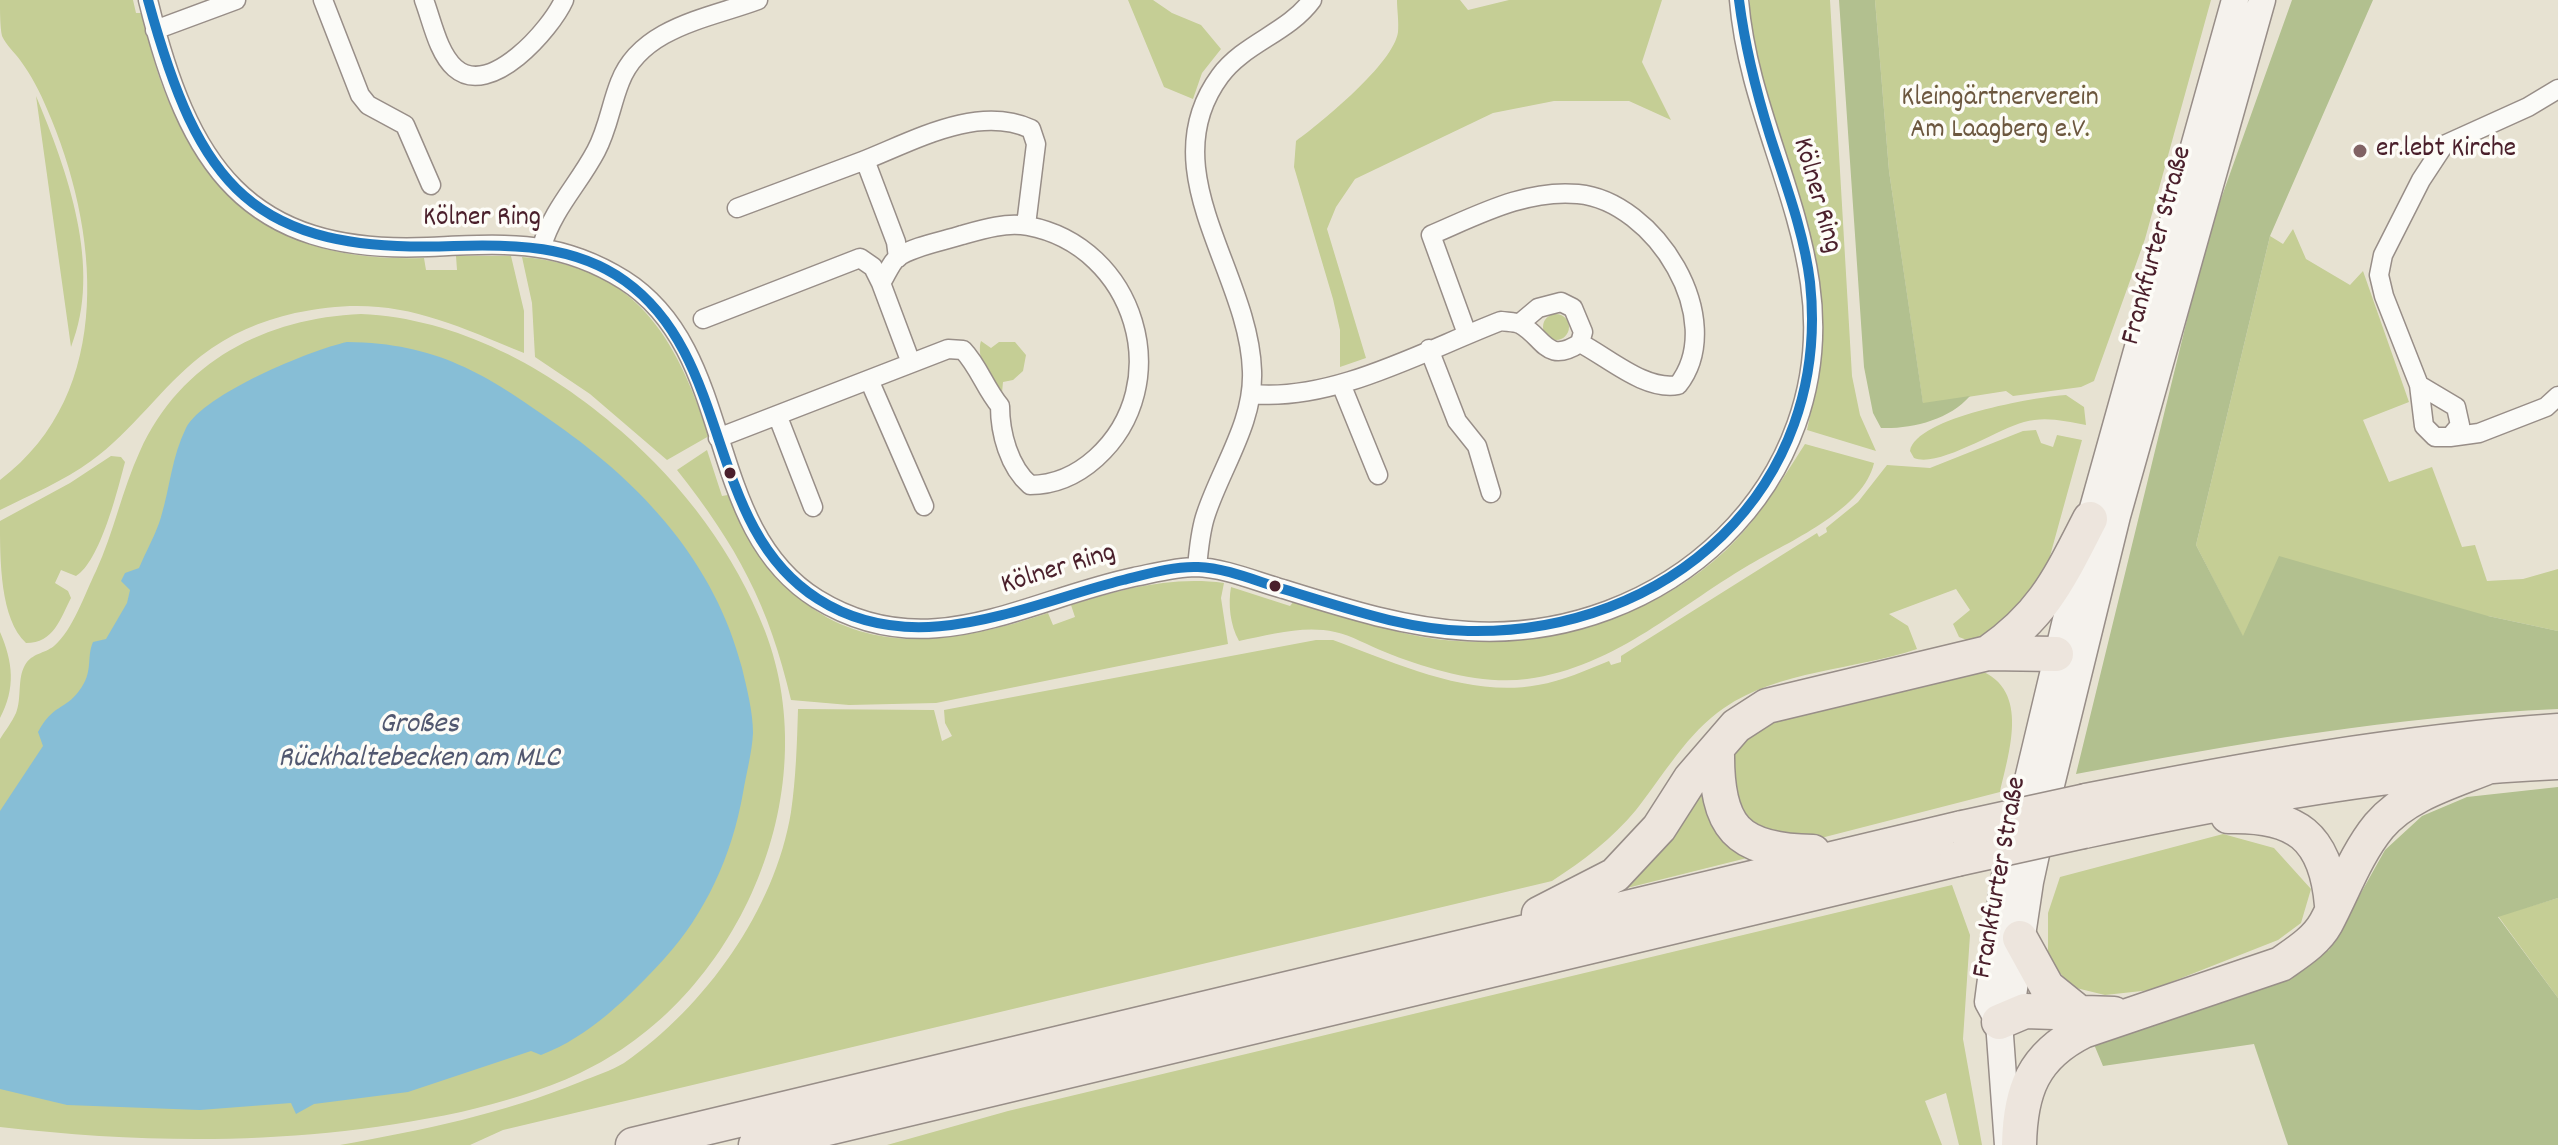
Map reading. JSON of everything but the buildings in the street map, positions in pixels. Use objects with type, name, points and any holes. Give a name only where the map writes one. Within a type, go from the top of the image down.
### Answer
[{"type":"highway","points":[[1988,653],[2033,618],[2052,592],[2090,519]]},
{"type":"highway","points":[[1477,943],[1615,875],[1659,828],[1691,778],[1736,726],[1767,706],[1988,653],[2068,657]]},
{"type":"highway","points":[[756,1145],[1959,844],[2394,748],[2558,731]]},
{"type":"highway","points":[[1717,751],[1717,785],[1727,820],[1748,841],[1776,851],[1861,852],[1959,844]]},
{"type":"highway","points":[[2147,818],[2265,796],[2492,765],[2558,762]]},
{"type":"highway","points":[[1999,1022],[2025,1011],[2081,1021],[2130,1015],[2281,964],[2308,945],[2326,923],[2332,905],[2379,826],[2400,806],[2492,765]]},
{"type":"highway","points":[[2085,816],[2260,815],[2280,820],[2298,828],[2315,845],[2324,862],[2332,905]]},
{"type":"highway","points":[[633,1145],[1861,852]]},
{"type":"highway","points":[[2020,938],[2047,987],[2081,1021]]},
{"type":"highway","points":[[2019,1145],[2029,1083],[2040,1061],[2081,1021]]},
{"type":"street","name":"Kölner Ring","points":[[148,0],[179,106],[211,162],[250,204],[278,222],[343,244],[398,248],[542,246],[600,265],[637,288],[661,312],[701,382],[751,526],[777,564],[807,593],[843,614],[880,627],[930,631],[973,625],[1110,582],[1197,567],[1230,573],[1377,618],[1477,632],[1533,627],[1592,616],[1652,592],[1697,563],[1737,526],[1772,478],[1792,437],[1804,402],[1813,339],[1810,283],[1799,232],[1742,42],[1739,0]]},
{"type":"street","points":[[155,30],[236,0]]},
{"type":"street","points":[[323,0],[360,95],[368,105],[405,125],[431,185]]},
{"type":"street","points":[[424,0],[447,60],[460,72],[475,76],[526,53],[545,33],[564,0]]},
{"type":"street","points":[[542,246],[549,221],[584,173],[602,140],[620,79],[633,60],[651,42],[681,26],[758,0]]},
{"type":"street","points":[[1197,567],[1205,514],[1252,394],[1245,316],[1198,190],[1192,153],[1194,139],[1204,100],[1221,74],[1246,50],[1288,25],[1312,0]]},
{"type":"street","name":"Frankfurter Straße","points":[[2235,0],[2090,519],[2068,657],[2048,799],[2020,938],[2012,1002],[1999,1022],[1988,1002],[1994,938],[2068,657],[2262,0]]},
{"type":"street","points":[[2554,405],[2479,433],[2435,437],[2424,426],[2419,385],[2384,296],[2379,275],[2383,255],[2421,180],[2444,145],[2528,107],[2558,89]]},
{"type":"street","points":[[737,208],[958,125],[1014,122],[1031,129],[1036,144],[1026,225]]},
{"type":"street","points":[[865,160],[896,242],[898,258]]},
{"type":"street","points":[[1252,394],[1286,396],[1341,384],[1501,321],[1519,324],[1545,347],[1558,351],[1580,343],[1652,384],[1668,387],[1678,385],[1688,373],[1693,341],[1692,315],[1684,282],[1670,254],[1636,217],[1616,206],[1579,194],[1528,196],[1431,235],[1467,334]]},
{"type":"street","points":[[718,438],[870,382],[948,349],[963,350],[975,363],[987,390],[1000,406],[1000,426],[1019,475],[1030,485],[1050,485],[1078,472],[1111,443],[1129,415],[1138,380],[1138,343],[1131,313],[1109,272],[1076,243],[1026,225],[990,227],[898,258],[881,283]]},
{"type":"street","points":[[703,319],[860,258],[873,267],[881,283],[911,363]]},
{"type":"street","points":[[1519,324],[1538,308],[1561,302],[1573,308],[1580,319],[1583,332],[1580,343]]},
{"type":"street","points":[[1429,349],[1457,421],[1477,446],[1491,493]]},
{"type":"street","points":[[870,382],[924,506]]},
{"type":"street","points":[[1341,384],[1378,475]]},
{"type":"street","points":[[2419,385],[2456,407],[2460,425],[2450,437]]},
{"type":"street","points":[[778,417],[813,507]]},
{"type":"street","points":[[1999,1022],[1999,1070],[2008,1145]]},
{"type":"green space","points":[[0,0],[133,0],[136,13],[141,13],[162,85],[186,137],[209,172],[236,201],[265,224],[299,240],[336,251],[378,257],[424,258],[426,270],[457,270],[456,256],[511,256],[524,311],[524,353],[439,320],[386,308],[328,308],[282,316],[246,329],[212,348],[173,381],[91,461],[0,510],[0,480],[38,444],[64,402],[80,355],[87,306],[86,255],[78,205],[65,155],[38,90],[2,36]]},
{"type":"green space","points":[[1128,0],[1153,0],[1172,13],[1201,25],[1221,49],[1202,73],[1193,99],[1164,87]]},
{"type":"green space","points":[[1397,0],[1460,0],[1468,10],[1509,0],[1662,0],[1642,62],[1671,120],[1629,101],[1554,101],[1493,113],[1355,179],[1336,207],[1327,229],[1366,358],[1340,367],[1340,330],[1294,167],[1296,141],[1355,91],[1384,59],[1394,45],[1398,32]]},
{"type":"green space","points":[[1750,0],[1830,0],[1852,376],[1860,415],[1876,451],[1807,430],[1820,354],[1819,288],[1806,222],[1756,57]]},
{"type":"green space","points":[[1839,0],[1875,0],[1889,171],[1923,403],[1970,396],[1941,417],[1905,427],[1881,428],[1873,413],[1864,367]]},
{"type":"green space","name":"Kleingärtnerverein Am Laagberg e.V.","points":[[1875,0],[2211,0],[2145,239],[2094,381],[2081,387],[2013,396],[2006,391],[1923,404],[1889,171]]},
{"type":"green space","points":[[2292,0],[2373,0],[2270,236],[2196,545],[2243,636],[2279,556],[2488,616],[2558,631],[2558,709],[2437,718],[2316,733],[2076,774],[2207,238]]},
{"type":"green space","points":[[36,96],[69,187],[82,252],[80,317],[71,347]]},
{"type":"green space","points":[[2293,229],[2306,259],[2350,285],[2363,271],[2409,402],[2363,420],[2389,482],[2432,467],[2462,547],[2475,545],[2487,581],[2523,579],[2558,569],[2558,631],[2488,616],[2243,637],[2196,545],[2270,236],[2283,244]]},
{"type":"green space","points":[[522,257],[562,263],[595,275],[623,292],[646,313],[682,367],[709,436],[667,460],[590,394],[535,357],[532,303]]},
{"type":"green space","name":"Großes Rückhaltebecken am MLC","points":[[361,314],[432,325],[466,336],[500,350],[564,387],[644,452],[686,497],[723,548],[739,574],[765,631],[782,694],[785,759],[776,824],[755,886],[724,944],[684,996],[636,1040],[580,1073],[522,1096],[403,1123],[288,1136],[174,1139],[0,1127],[0,739],[16,713],[25,665],[31,658],[54,646],[73,621],[102,556],[140,451],[157,419],[178,392],[230,350],[260,335],[292,324]]},
{"type":"green space","points":[[1556,314],[1565,318],[1569,327],[1565,336],[1556,340],[1547,336],[1543,327],[1547,318]]},
{"type":"green space","points":[[981,341],[991,348],[999,342],[1015,342],[1026,355],[1023,371],[1013,380],[1003,382],[1002,393],[984,370]]},
{"type":"green space","points":[[2066,395],[2084,407],[2086,425],[2032,420],[1938,458],[1914,458],[1910,451],[1917,439],[1954,419],[2005,405]]},
{"type":"green space","points":[[2036,430],[2041,443],[2053,447],[2057,435],[2082,440],[2047,567],[2041,580],[2016,611],[1972,642],[1959,637],[1953,624],[1970,610],[1956,589],[1889,614],[1908,626],[1917,649],[1793,678],[1746,695],[1699,729],[1618,830],[1552,881],[503,1130],[470,1145],[340,1145],[462,1120],[551,1093],[624,1063],[682,1014],[732,953],[770,885],[783,849],[791,812],[798,709],[934,710],[942,741],[952,736],[945,723],[944,710],[1316,640],[1333,640],[1407,668],[1459,683],[1512,688],[1547,683],[1609,661],[1611,665],[1621,662],[1621,656],[1817,533],[1819,537],[1827,532],[1826,528],[1858,502],[1887,465],[1930,468],[2023,431]]},
{"type":"green space","points":[[1805,444],[1874,463],[1868,479],[1857,494],[1807,533],[1728,578],[1647,632],[1590,662],[1560,672],[1527,679],[1473,678],[1418,664],[1335,632],[1299,630],[1239,641],[1234,628],[1230,607],[1231,587],[1290,606],[1294,601],[1423,637],[1503,641],[1544,637],[1584,628],[1623,615],[1660,597],[1694,576],[1725,551],[1758,513]]},
{"type":"green space","points":[[707,450],[722,496],[728,495],[755,546],[786,585],[820,613],[858,630],[900,638],[945,637],[995,629],[1048,613],[1053,625],[1075,617],[1071,605],[1090,599],[1147,585],[1204,581],[1224,583],[1221,598],[1228,644],[936,703],[849,705],[791,700],[772,635],[748,578],[717,525],[677,470]]},
{"type":"green space","points":[[111,456],[121,457],[125,462],[100,541],[85,568],[76,576],[61,570],[55,583],[68,591],[71,598],[55,628],[43,639],[26,643],[17,632],[6,604],[1,570],[0,521],[70,483]]},
{"type":"green space","points":[[0,632],[11,675],[9,696],[0,718]]},
{"type":"green space","points":[[1974,668],[1992,677],[2004,689],[2010,704],[2011,738],[2000,792],[1821,838],[1776,840],[1732,808],[1730,755],[1764,719]]},
{"type":"green space","points":[[2558,787],[2558,898],[2498,917],[2558,998],[2558,1145],[2288,1145],[2254,1044],[2103,1066],[2093,1042],[2249,994],[2329,950],[2385,850],[2422,816],[2467,797]]},
{"type":"green space","points":[[1697,793],[1706,793],[1720,836],[1747,858],[1623,889]]},
{"type":"green space","points":[[2223,834],[2274,848],[2311,889],[2301,923],[2278,940],[2151,990],[2105,995],[2072,987],[2048,959],[2048,913],[2060,877]]},
{"type":"green space","points":[[1952,885],[1970,935],[1963,1039],[1982,1145],[1959,1145],[1946,1093],[1925,1101],[1942,1145],[887,1145],[1008,1111]]},
{"type":"green space","points":[[2558,898],[2558,998],[2498,916]]},
{"type":"water","name":"Großes Rückhaltebecken am MLC","points":[[347,342],[408,348],[434,355],[483,376],[506,390],[556,424],[618,473],[672,530],[694,561],[714,594],[730,630],[742,668],[753,725],[738,816],[715,882],[705,903],[679,941],[637,987],[576,1038],[541,1055],[531,1051],[408,1092],[314,1104],[296,1114],[291,1103],[200,1110],[67,1105],[0,1089],[0,811],[43,746],[38,732],[43,723],[84,684],[93,642],[106,639],[127,603],[130,590],[121,581],[125,573],[139,568],[156,530],[177,450],[186,428],[214,401],[259,375]]},
{"type":"transit line","points":[[148,0],[167,64],[189,118],[214,162],[244,196],[281,221],[328,237],[385,245],[543,249],[585,260],[625,281],[660,314],[685,353],[755,530],[781,568],[818,599],[855,617],[893,626],[931,627],[970,622],[1151,573],[1198,567],[1231,572],[1398,622],[1468,631],[1541,626],[1609,607],[1670,577],[1722,536],[1764,484],[1794,424],[1810,357],[1810,282],[1799,226],[1756,86],[1739,0]]},
{"type":"place","name":"er.lebt Kirche","points":[[2360,151]]}]
